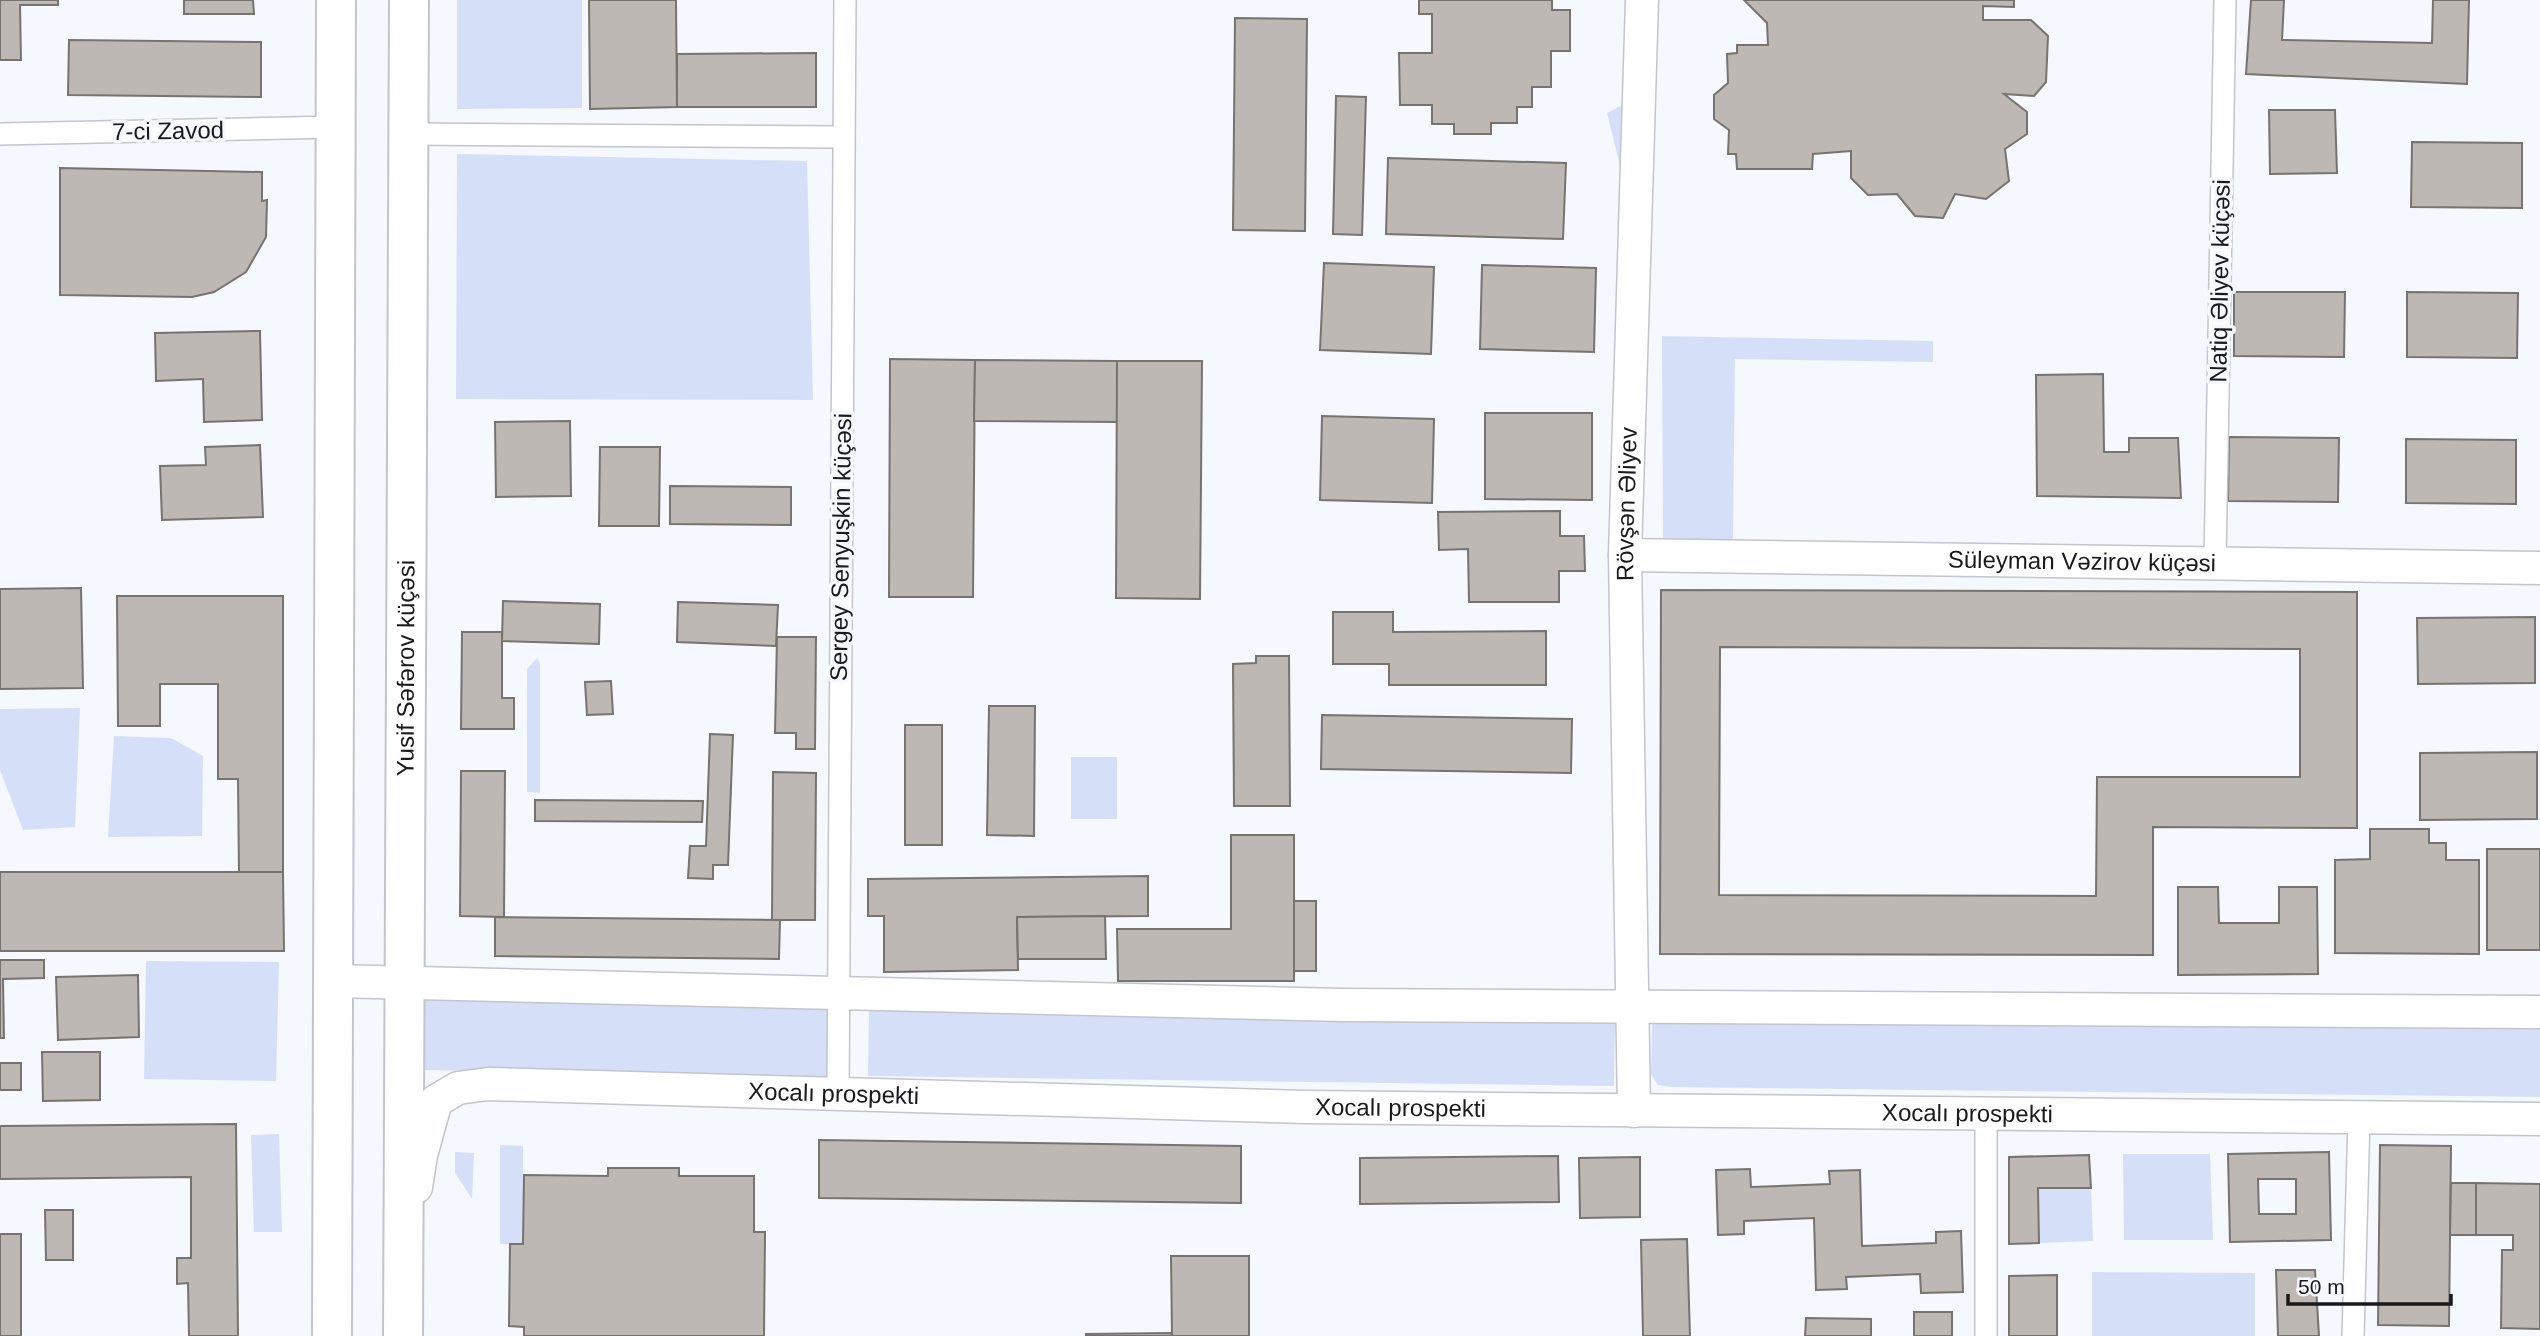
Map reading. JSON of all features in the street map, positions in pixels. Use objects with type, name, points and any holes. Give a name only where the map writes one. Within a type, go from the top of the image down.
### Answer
[{"type":"highway","points":[[332,1336],[336,0]]},
{"type":"highway","name":"Yusif Səfərov küçəsi","points":[[403,1336],[409,0]]},
{"type":"main road","name":"Rövşən Əliyev","points":[[1634,1111],[1625,555],[1642,0]]},
{"type":"main road","name":"Süleyman Vəzirov küçəsi","points":[[1625,555],[2540,568]]},
{"type":"main road","points":[[333,981],[1341,1005],[2540,1012]]},
{"type":"main road","name":"Xocalı prospekti","points":[[404,1269],[420,1160],[436,1101],[458,1088],[488,1084],[1305,1107],[2540,1119]]},
{"type":"street","name":"Sergey Senyuşkin küçəsi","points":[[838,1094],[845,0]]},
{"type":"street","name":"Natiq Əliyev küçəsi","points":[[2215,563],[2225,0]]},
{"type":"street","name":"7-ci Zavod","points":[[0,134],[335,127]]},
{"type":"street","points":[[408,134],[843,137]]},
{"type":"street","points":[[1986,1112],[1986,1336]]},
{"type":"street","points":[[2353,1336],[2359,1118]]},
{"type":"shaded area","points":[[457,0],[582,0],[582,108],[457,109]]},
{"type":"shaded area","points":[[1626,103],[1625,186],[1607,113]]},
{"type":"shaded area","points":[[457,154],[807,161],[813,400],[456,399]]},
{"type":"shaded area","points":[[1662,336],[1933,341],[1933,362],[1735,359],[1733,539],[1663,540]]},
{"type":"shaded area","points":[[537,658],[540,663],[540,793],[527,792],[527,669]]},
{"type":"shaded area","points":[[80,708],[75,827],[23,830],[0,770],[0,709]]},
{"type":"shaded area","points":[[114,736],[171,738],[203,756],[202,836],[108,837]]},
{"type":"shaded area","points":[[1071,757],[1117,757],[1117,819],[1071,819]]},
{"type":"shaded area","points":[[146,961],[279,962],[276,1081],[144,1079]]},
{"type":"shaded area","points":[[422,999],[829,1008],[827,1078],[420,1070]]},
{"type":"shaded area","points":[[869,1009],[1615,1019],[1614,1086],[868,1076]]},
{"type":"shaded area","points":[[1652,1022],[2540,1029],[2540,1097],[1670,1087],[1658,1085],[1651,1074]]},
{"type":"shaded area","points":[[279,1134],[282,1232],[254,1232],[251,1135]]},
{"type":"shaded area","points":[[500,1145],[523,1146],[523,1244],[500,1244]]},
{"type":"shaded area","points":[[455,1152],[474,1153],[472,1199],[455,1173]]},
{"type":"shaded area","points":[[2123,1154],[2210,1154],[2213,1240],[2124,1240]]},
{"type":"shaded area","points":[[2038,1188],[2091,1188],[2093,1241],[2039,1243]]},
{"type":"shaded area","points":[[2092,1272],[2255,1273],[2255,1336],[2092,1336]]},
{"type":"building","points":[[0,0],[58,0],[58,5],[20,5],[21,60],[0,60]]},
{"type":"building","points":[[184,0],[253,0],[254,14],[184,14]]},
{"type":"building","points":[[589,0],[676,0],[677,107],[590,109]]},
{"type":"building","points":[[1419,0],[1552,0],[1552,10],[1570,10],[1570,51],[1551,51],[1551,87],[1532,87],[1532,107],[1517,107],[1517,123],[1491,123],[1491,134],[1454,134],[1454,124],[1432,124],[1432,105],[1400,105],[1399,53],[1432,53],[1432,14],[1419,14]]},
{"type":"building","points":[[1744,0],[2014,0],[2014,7],[1983,6],[1983,20],[2031,20],[2048,36],[2046,82],[2034,96],[2004,94],[2027,112],[2027,134],[2005,149],[2009,181],[1986,199],[1955,194],[1943,218],[1915,216],[1897,194],[1868,195],[1851,178],[1851,151],[1813,154],[1812,169],[1737,169],[1736,154],[1728,154],[1729,130],[1714,119],[1714,95],[1728,83],[1727,54],[1737,53],[1737,45],[1768,45],[1767,23]]},
{"type":"building","points":[[2251,0],[2284,0],[2282,40],[2432,43],[2433,0],[2469,0],[2467,84],[2246,74]]},
{"type":"building","points":[[1235,18],[1307,19],[1305,231],[1233,230]]},
{"type":"building","points":[[69,40],[261,42],[261,97],[68,95]]},
{"type":"building","points":[[816,53],[816,107],[677,107],[677,54]]},
{"type":"building","points":[[1336,96],[1366,97],[1362,235],[1333,234]]},
{"type":"building","points":[[2269,110],[2335,110],[2337,173],[2270,174]]},
{"type":"building","points":[[2412,142],[2522,143],[2522,208],[2411,207]]},
{"type":"building","points":[[1388,158],[1566,163],[1563,239],[1386,234]]},
{"type":"building","points":[[60,168],[262,172],[262,201],[267,200],[266,237],[246,272],[214,292],[192,297],[60,295]]},
{"type":"building","points":[[1324,263],[1434,267],[1431,354],[1320,350]]},
{"type":"building","points":[[1482,265],[1596,268],[1594,352],[1480,349]]},
{"type":"building","points":[[2234,292],[2345,292],[2344,357],[2234,356]]},
{"type":"building","points":[[2407,292],[2518,293],[2517,358],[2407,357]]},
{"type":"building","points":[[260,331],[262,420],[204,422],[203,379],[156,381],[155,333]]},
{"type":"building","points":[[890,359],[975,360],[973,597],[889,597]]},
{"type":"building","points":[[975,360],[1117,361],[1117,422],[974,421]]},
{"type":"building","points":[[1117,361],[1202,361],[1200,599],[1116,598]]},
{"type":"building","points":[[2103,374],[2104,452],[2129,452],[2129,438],[2178,438],[2181,498],[2037,496],[2036,375]]},
{"type":"building","points":[[1485,413],[1592,413],[1592,500],[1485,499]]},
{"type":"building","points":[[1322,416],[1434,419],[1432,503],[1320,500]]},
{"type":"building","points":[[570,421],[571,496],[496,497],[495,422]]},
{"type":"building","points":[[2229,437],[2339,438],[2338,502],[2228,501]]},
{"type":"building","points":[[2406,439],[2516,440],[2516,504],[2406,503]]},
{"type":"building","points":[[260,445],[263,517],[162,520],[160,466],[206,465],[205,447]]},
{"type":"building","points":[[600,447],[660,447],[659,526],[599,526]]},
{"type":"building","points":[[670,486],[791,487],[791,525],[670,524]]},
{"type":"building","points":[[1560,511],[1560,536],[1584,536],[1585,571],[1559,571],[1559,602],[1469,602],[1468,549],[1439,550],[1438,512]]},
{"type":"building","points":[[81,588],[83,688],[0,689],[0,589]]},
{"type":"building","points":[[1661,590],[2357,592],[2357,828],[2153,827],[2153,955],[1660,954]],"holes":[[[1720,647],[2300,649],[2300,777],[2097,777],[2096,896],[1719,895]]]},
{"type":"building","points":[[117,596],[283,596],[283,872],[239,873],[238,779],[218,779],[218,684],[160,684],[160,726],[118,726]]},
{"type":"building","points":[[503,601],[600,604],[599,644],[502,641]]},
{"type":"building","points":[[678,602],[778,605],[776,646],[677,642]]},
{"type":"building","points":[[1333,612],[1393,612],[1393,632],[1546,631],[1546,685],[1389,685],[1389,664],[1333,664]]},
{"type":"building","points":[[2535,617],[2535,683],[2418,684],[2417,618]]},
{"type":"building","points":[[462,632],[502,632],[502,698],[514,698],[514,729],[461,729]]},
{"type":"building","points":[[777,637],[816,637],[815,749],[796,749],[796,733],[775,733]]},
{"type":"building","points":[[1256,656],[1289,656],[1290,806],[1234,806],[1233,664],[1256,663]]},
{"type":"building","points":[[611,681],[613,714],[587,715],[585,682]]},
{"type":"building","points":[[989,706],[1035,706],[1034,836],[987,835]]},
{"type":"building","points":[[1322,715],[1572,719],[1571,773],[1321,769]]},
{"type":"building","points":[[905,725],[942,725],[942,845],[905,845]]},
{"type":"building","points":[[710,734],[733,735],[728,865],[713,865],[713,879],[688,878],[690,846],[706,846]]},
{"type":"building","points":[[2537,752],[2537,819],[2420,820],[2420,753]]},
{"type":"building","points":[[461,771],[505,771],[504,917],[460,916]]},
{"type":"building","points":[[773,772],[816,773],[815,920],[772,920]]},
{"type":"building","points":[[535,800],[703,801],[702,822],[535,821]]},
{"type":"building","points":[[2370,829],[2429,829],[2429,843],[2446,843],[2446,860],[2479,860],[2479,954],[2335,953],[2335,860],[2370,859]]},
{"type":"building","points":[[1231,835],[1294,835],[1294,981],[1118,981],[1117,929],[1231,929]]},
{"type":"building","points":[[2487,849],[2540,849],[2540,950],[2487,950]]},
{"type":"building","points":[[0,872],[283,872],[284,951],[0,951]]},
{"type":"building","points":[[1148,876],[1148,916],[1017,917],[1018,970],[884,972],[884,916],[868,916],[868,879]]},
{"type":"building","points":[[2178,887],[2218,887],[2219,923],[2279,923],[2279,887],[2317,887],[2318,974],[2178,975]]},
{"type":"building","points":[[1294,901],[1316,901],[1316,971],[1294,971]]},
{"type":"building","points":[[1105,916],[1106,959],[1018,959],[1017,917]]},
{"type":"building","points":[[495,917],[780,920],[779,959],[495,956]]},
{"type":"building","points":[[0,960],[44,960],[44,978],[3,979],[4,1038],[0,1038]]},
{"type":"building","points":[[138,975],[139,1037],[58,1040],[56,977]]},
{"type":"building","points":[[42,1052],[100,1052],[100,1100],[43,1101]]},
{"type":"building","points":[[0,1063],[21,1063],[21,1090],[0,1090]]},
{"type":"building","points":[[236,1124],[238,1336],[189,1336],[188,1283],[177,1284],[177,1258],[191,1258],[191,1177],[0,1179],[0,1126]]},
{"type":"building","points":[[819,1140],[1241,1146],[1241,1203],[819,1198]]},
{"type":"building","points":[[2380,1145],[2451,1146],[2449,1326],[2378,1325]]},
{"type":"building","points":[[2329,1152],[2331,1240],[2230,1242],[2228,1154]],"holes":[[[2258,1179],[2296,1179],[2296,1214],[2259,1214]]]},
{"type":"building","points":[[2089,1155],[2091,1188],[2038,1188],[2039,1243],[2009,1244],[2009,1157]]},
{"type":"building","points":[[1558,1156],[1559,1202],[1360,1204],[1360,1158]]},
{"type":"building","points":[[1640,1157],[1640,1217],[1580,1218],[1579,1158]]},
{"type":"building","points":[[608,1168],[679,1168],[679,1176],[754,1176],[754,1232],[765,1232],[764,1336],[524,1336],[524,1327],[509,1326],[510,1244],[523,1244],[524,1175],[608,1176]]},
{"type":"building","points":[[1750,1169],[1751,1187],[1830,1184],[1829,1171],[1860,1170],[1862,1246],[1936,1243],[1936,1232],[1961,1231],[1963,1292],[1921,1293],[1920,1274],[1846,1277],[1847,1289],[1816,1290],[1814,1218],[1744,1221],[1744,1234],[1718,1235],[1716,1170]]},
{"type":"building","points":[[2451,1183],[2476,1183],[2476,1235],[2450,1235]]},
{"type":"building","points":[[2476,1183],[2540,1184],[2540,1329],[2501,1328],[2502,1250],[2513,1250],[2513,1235],[2476,1235]]},
{"type":"building","points":[[45,1210],[73,1210],[73,1260],[46,1260]]},
{"type":"building","points":[[0,1234],[21,1234],[21,1336],[0,1336]]},
{"type":"building","points":[[1687,1239],[1690,1336],[1643,1336],[1641,1240]]},
{"type":"building","points":[[1171,1256],[1249,1256],[1249,1336],[1172,1336]]},
{"type":"building","points":[[2276,1270],[2315,1270],[2319,1336],[2278,1336]]},
{"type":"building","points":[[2057,1275],[2057,1336],[2009,1336],[2009,1276]]},
{"type":"building","points":[[1914,1312],[1952,1312],[1952,1336],[1914,1336]]},
{"type":"building","points":[[1806,1318],[1871,1319],[1871,1336],[1805,1336]]},
{"type":"building","points":[[1171,1333],[1172,1336],[1086,1336],[1086,1334]]}]
